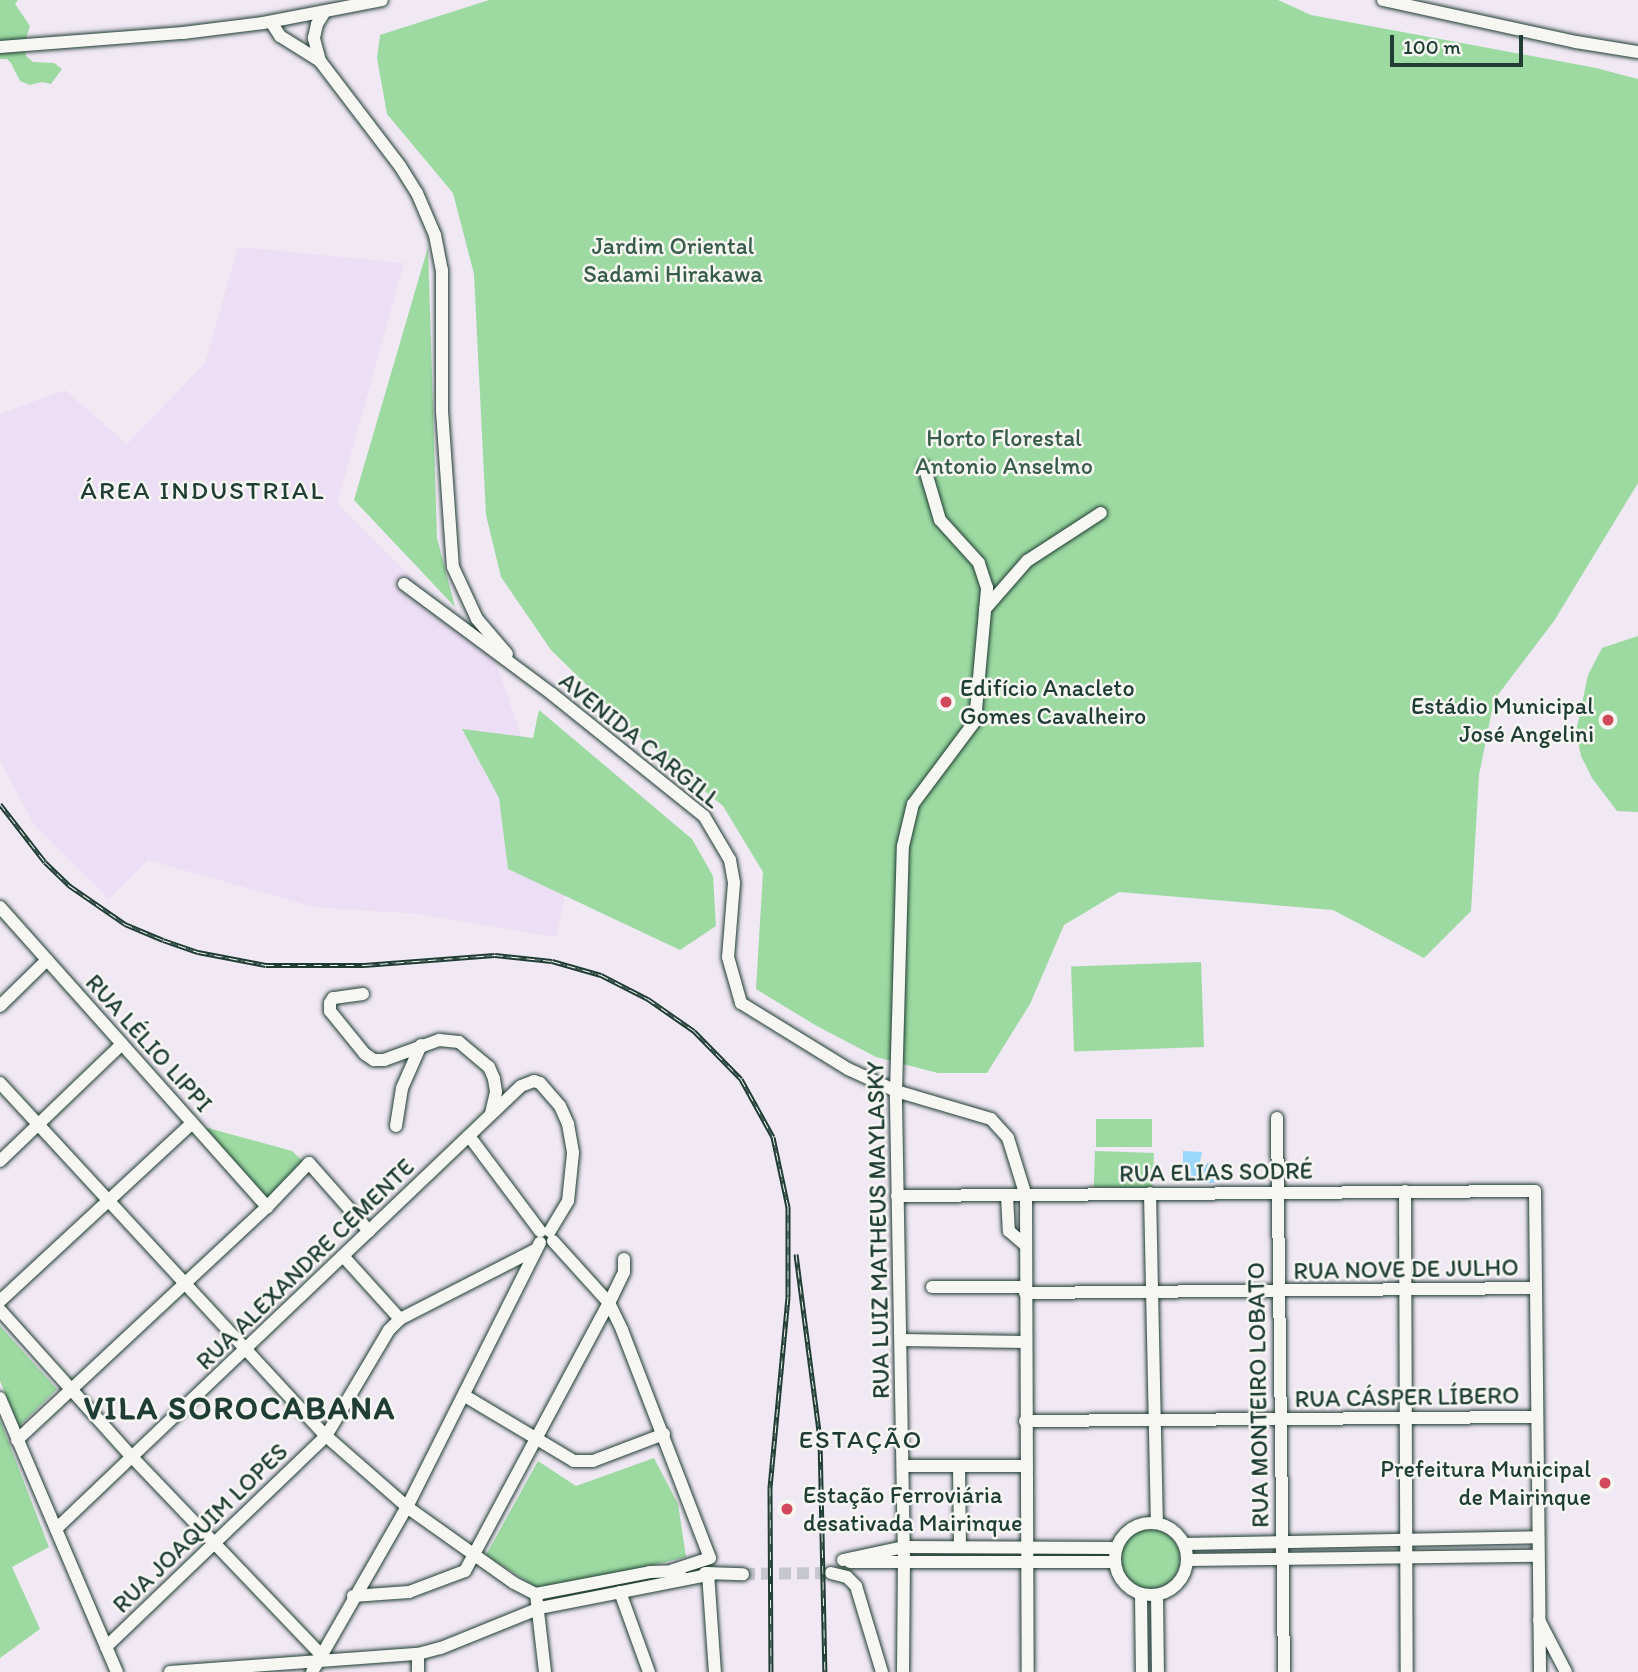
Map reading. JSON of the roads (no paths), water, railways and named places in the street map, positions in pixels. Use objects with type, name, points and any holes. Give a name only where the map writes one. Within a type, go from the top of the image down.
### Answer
[{"type":"street","points":[[0,47],[183,33],[271,22],[382,0]]},
{"type":"street","points":[[1383,0],[1576,42],[1638,52]]},
{"type":"street","points":[[320,61],[314,38],[317,24],[324,13]]},
{"type":"street","points":[[271,22],[280,36],[320,61],[400,166],[417,193],[435,234],[442,270],[442,411],[453,567],[477,619],[496,644],[552,694]]},
{"type":"street","name":"RUA LUIZ MATHEUS MAYLASKY","points":[[903,1672],[904,1547],[896,1091],[903,846],[913,804],[975,720],[985,610],[984,575],[979,563],[940,520],[924,466]]},
{"type":"street","points":[[985,610],[1027,561],[1101,513]]},
{"type":"street","name":"AVENIDA CARGILL","points":[[404,584],[552,694],[688,802],[716,831],[730,860],[732,872],[727,957],[741,1003],[848,1069],[896,1091],[991,1119],[1008,1138],[1026,1196],[1028,1672]]},
{"type":"street","name":"RUA LÉLIO LIPPI","points":[[0,907],[267,1207]]},
{"type":"street","points":[[0,1006],[47,960]]},
{"type":"street","points":[[363,994],[333,998],[330,1011],[365,1054],[373,1060],[384,1060],[439,1040],[459,1042],[489,1067],[496,1092],[489,1117]]},
{"type":"street","points":[[0,1161],[122,1044]]},
{"type":"street","points":[[396,1126],[402,1088],[421,1045]]},
{"type":"street","points":[[0,1083],[326,1436],[407,1507],[536,1594],[540,1608],[545,1672]]},
{"type":"street","name":"RUA ALEXANDRE CEMENTE","points":[[56,1530],[521,1086],[540,1083],[560,1106],[568,1124],[573,1153],[568,1201],[544,1239]]},
{"type":"street","name":"RUA MONTEIRO LOBATO","points":[[1277,1118],[1284,1672]]},
{"type":"street","points":[[0,1301],[192,1123]]},
{"type":"street","points":[[469,1136],[544,1239],[609,1303],[664,1434],[710,1558],[672,1570],[536,1594]]},
{"type":"street","points":[[17,1440],[267,1207],[309,1163],[369,1231]]},
{"type":"street","points":[[1405,1191],[1407,1672]]},
{"type":"street","name":"RUA ELIAS SODRÉ","points":[[897,1196],[1535,1191],[1535,1288]]},
{"type":"street","points":[[1150,1193],[1157,1523]]},
{"type":"street","points":[[1007,1196],[1009,1231],[1025,1245]]},
{"type":"street","points":[[316,1663],[407,1507],[544,1239]]},
{"type":"street","name":"RUA JOAQUIM LOPES","points":[[106,1647],[326,1436],[389,1330],[400,1319],[544,1239]]},
{"type":"street","points":[[343,1256],[400,1319]]},
{"type":"street","points":[[353,1596],[409,1592],[465,1572],[533,1438],[609,1303],[624,1272],[624,1259]]},
{"type":"street","name":"RUA NOVE DE JULHO","points":[[932,1287],[1152,1294],[1535,1288]]},
{"type":"street","points":[[1535,1288],[1539,1672]]},
{"type":"street","points":[[0,1310],[132,1457],[214,1541],[316,1663]]},
{"type":"street","points":[[901,1340],[1025,1342]]},
{"type":"street","points":[[465,1396],[533,1438],[574,1461],[584,1463],[664,1434]]},
{"type":"street","points":[[0,1398],[117,1672]]},
{"type":"street","name":"RUA CÁSPER LÍBERO","points":[[1025,1421],[1537,1417]]},
{"type":"street","points":[[903,1466],[1027,1466]]},
{"type":"street","points":[[959,1466],[960,1546]]},
{"type":"street","points":[[1157,1523],[1177,1535],[1184,1544],[1187,1560],[1179,1583],[1157,1595],[1141,1595],[1122,1583],[1114,1562],[1116,1548],[1128,1531],[1136,1526],[1157,1523]]},
{"type":"street","points":[[1184,1544],[1538,1537]]},
{"type":"street","points":[[1114,1562],[904,1560],[853,1563],[843,1560],[904,1547],[1116,1548]]},
{"type":"street","points":[[1187,1560],[1538,1556]]},
{"type":"street","points":[[672,1570],[710,1575]]},
{"type":"street","points":[[831,1573],[847,1577],[856,1586],[883,1669]]},
{"type":"street","points":[[170,1672],[418,1654],[441,1648],[540,1608],[710,1575],[743,1574]]},
{"type":"street","points":[[710,1575],[715,1672]]},
{"type":"street","points":[[620,1592],[649,1672]]},
{"type":"street","points":[[1141,1595],[1142,1672]]},
{"type":"street","points":[[1157,1595],[1158,1672]]},
{"type":"street","points":[[1539,1619],[1566,1672]]},
{"type":"street","points":[[418,1654],[418,1672]]},
{"type":"water","points":[[1183,1151],[1202,1152],[1200,1162],[1205,1165],[1210,1162],[1214,1170],[1214,1183],[1183,1182]]},
{"type":"tunnel","points":[[743,1574],[831,1573]]},
{"type":"railway","points":[[0,804],[45,862],[70,886],[125,924],[163,940],[198,952],[266,965],[364,965],[495,955],[552,961],[601,975],[648,999],[694,1031],[741,1079],[773,1137],[788,1207],[788,1297],[770,1488],[771,1672]]},
{"type":"railway","points":[[796,1254],[820,1438],[825,1672]]},
{"type":"place","name":"Edifício Anacleto Gomes Cavalheiro","points":[[946,702]]},
{"type":"place","name":"Estádio Municipal José Angelini","points":[[1608,720]]},
{"type":"place","name":"Prefeitura Municipal de Mairinque","points":[[1605,1483]]},
{"type":"place","name":"Estação Ferroviária desativada Mairinque","points":[[787,1509]]},
{"type":"district","name":"ÁREA INDUSTRIAL","points":[[203,491]]},
{"type":"district","name":"VILA SOROCABANA","points":[[240,1408]]},
{"type":"district","name":"ESTAÇÃO","points":[[861,1440]]},
{"type":"park label","name":"Jardim Oriental Sadami Hirakawa","points":[[673,260]]},
{"type":"park label","name":"Horto Florestal Antonio Anselmo","points":[[1004,452]]}]
